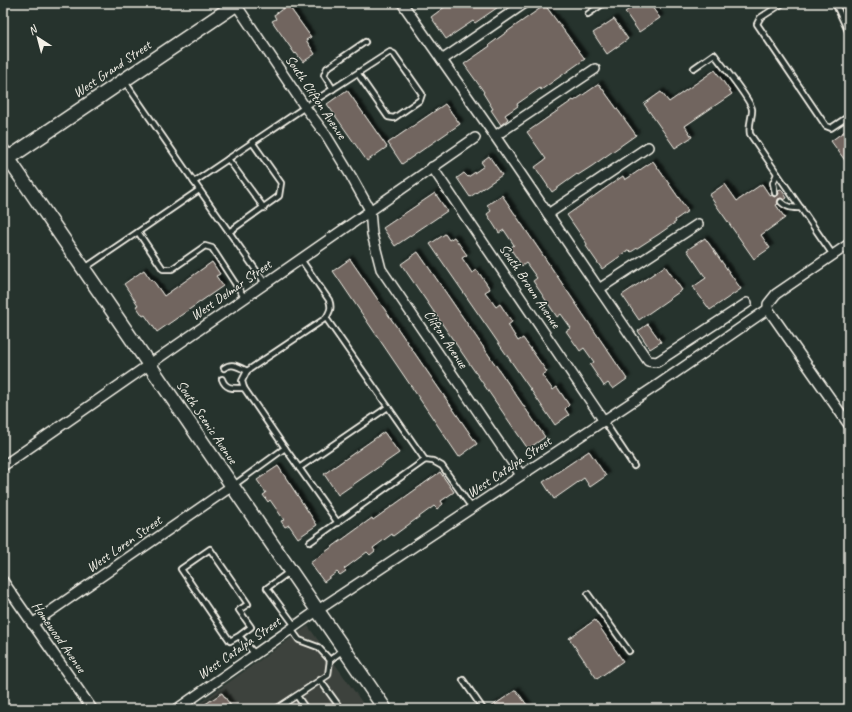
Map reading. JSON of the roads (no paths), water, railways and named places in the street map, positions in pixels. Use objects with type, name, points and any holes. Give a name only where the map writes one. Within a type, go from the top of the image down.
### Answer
[{"type":"main road","name":"West Grand Street","points":[[5,157],[124,80],[237,3]]},
{"type":"main road","name":"South Scenic Avenue","points":[[5,157],[386,709]]},
{"type":"street","name":"South Clifton Avenue","points":[[237,3],[326,135],[370,210]]},
{"type":"street","points":[[402,3],[495,136],[648,361],[657,362],[747,303]]},
{"type":"street","points":[[442,60],[525,3]]},
{"type":"street","points":[[495,136],[595,69]]},
{"type":"street","name":"West Delmar Street","points":[[3,466],[300,258],[475,138]]},
{"type":"street","points":[[548,214],[648,147]]},
{"type":"street","name":"South Brown Avenue","points":[[432,167],[604,421]]},
{"type":"street","name":"Clifton Avenue","points":[[370,210],[372,234],[381,269],[521,475]]},
{"type":"street","points":[[599,289],[698,224]]},
{"type":"street","name":"West Catalpa Street","points":[[177,709],[318,610],[604,421],[768,309],[768,304],[776,294],[849,244]]},
{"type":"street","points":[[768,309],[849,425]]},
{"type":"street","name":"West Loren Street","points":[[32,624],[232,486]]},
{"type":"street","name":"Homewood Avenue","points":[[3,581],[92,709]]},
{"type":"lane","points":[[588,14],[604,3]]},
{"type":"lane","points":[[783,3],[760,18],[757,24],[826,126],[831,128],[849,116]]},
{"type":"lane","points":[[835,3],[849,33]]},
{"type":"lane","points":[[333,89],[324,75],[327,68],[365,42]]},
{"type":"lane","points":[[194,182],[305,106],[358,74],[390,52],[394,54],[422,94],[420,100],[394,118],[388,117],[358,74]]},
{"type":"lane","points":[[694,68],[714,54],[746,98],[752,110],[748,127],[750,134],[834,254]]},
{"type":"lane","points":[[124,80],[265,283]]},
{"type":"lane","points":[[229,232],[280,196],[281,183],[252,142]]},
{"type":"lane","points":[[228,159],[264,208]]},
{"type":"lane","points":[[775,193],[773,183],[777,174]]},
{"type":"lane","points":[[83,269],[199,190]]},
{"type":"lane","points":[[781,202],[789,208],[801,208]]},
{"type":"lane","points":[[138,232],[163,269],[172,269],[205,246],[212,248],[244,297]]},
{"type":"lane","points":[[300,258],[329,300],[331,306],[330,310],[326,318],[247,371],[242,381],[244,388],[338,523]]},
{"type":"lane","points":[[326,318],[425,460]]},
{"type":"lane","points":[[224,368],[228,365],[234,364],[247,371]]},
{"type":"lane","points":[[222,379],[224,385],[228,388],[244,388]]},
{"type":"lane","points":[[299,468],[388,406]]},
{"type":"lane","points":[[604,421],[634,466]]},
{"type":"lane","points":[[232,486],[285,448]]},
{"type":"lane","points":[[310,542],[425,460],[433,461],[442,466],[472,508]]},
{"type":"lane","points":[[210,550],[248,604],[239,610],[251,627],[238,636],[230,641],[181,569],[210,550]]},
{"type":"lane","points":[[291,571],[268,588],[299,640],[318,647],[330,660]]},
{"type":"lane","points":[[588,594],[628,651]]},
{"type":"lane","points":[[238,636],[255,654]]},
{"type":"lane","points":[[276,709],[328,675],[330,660],[344,649]]},
{"type":"lane","points":[[320,680],[341,709]]},
{"type":"lane","points":[[463,680],[483,709]]},
{"type":"lane","points":[[297,696],[306,709]]}]
